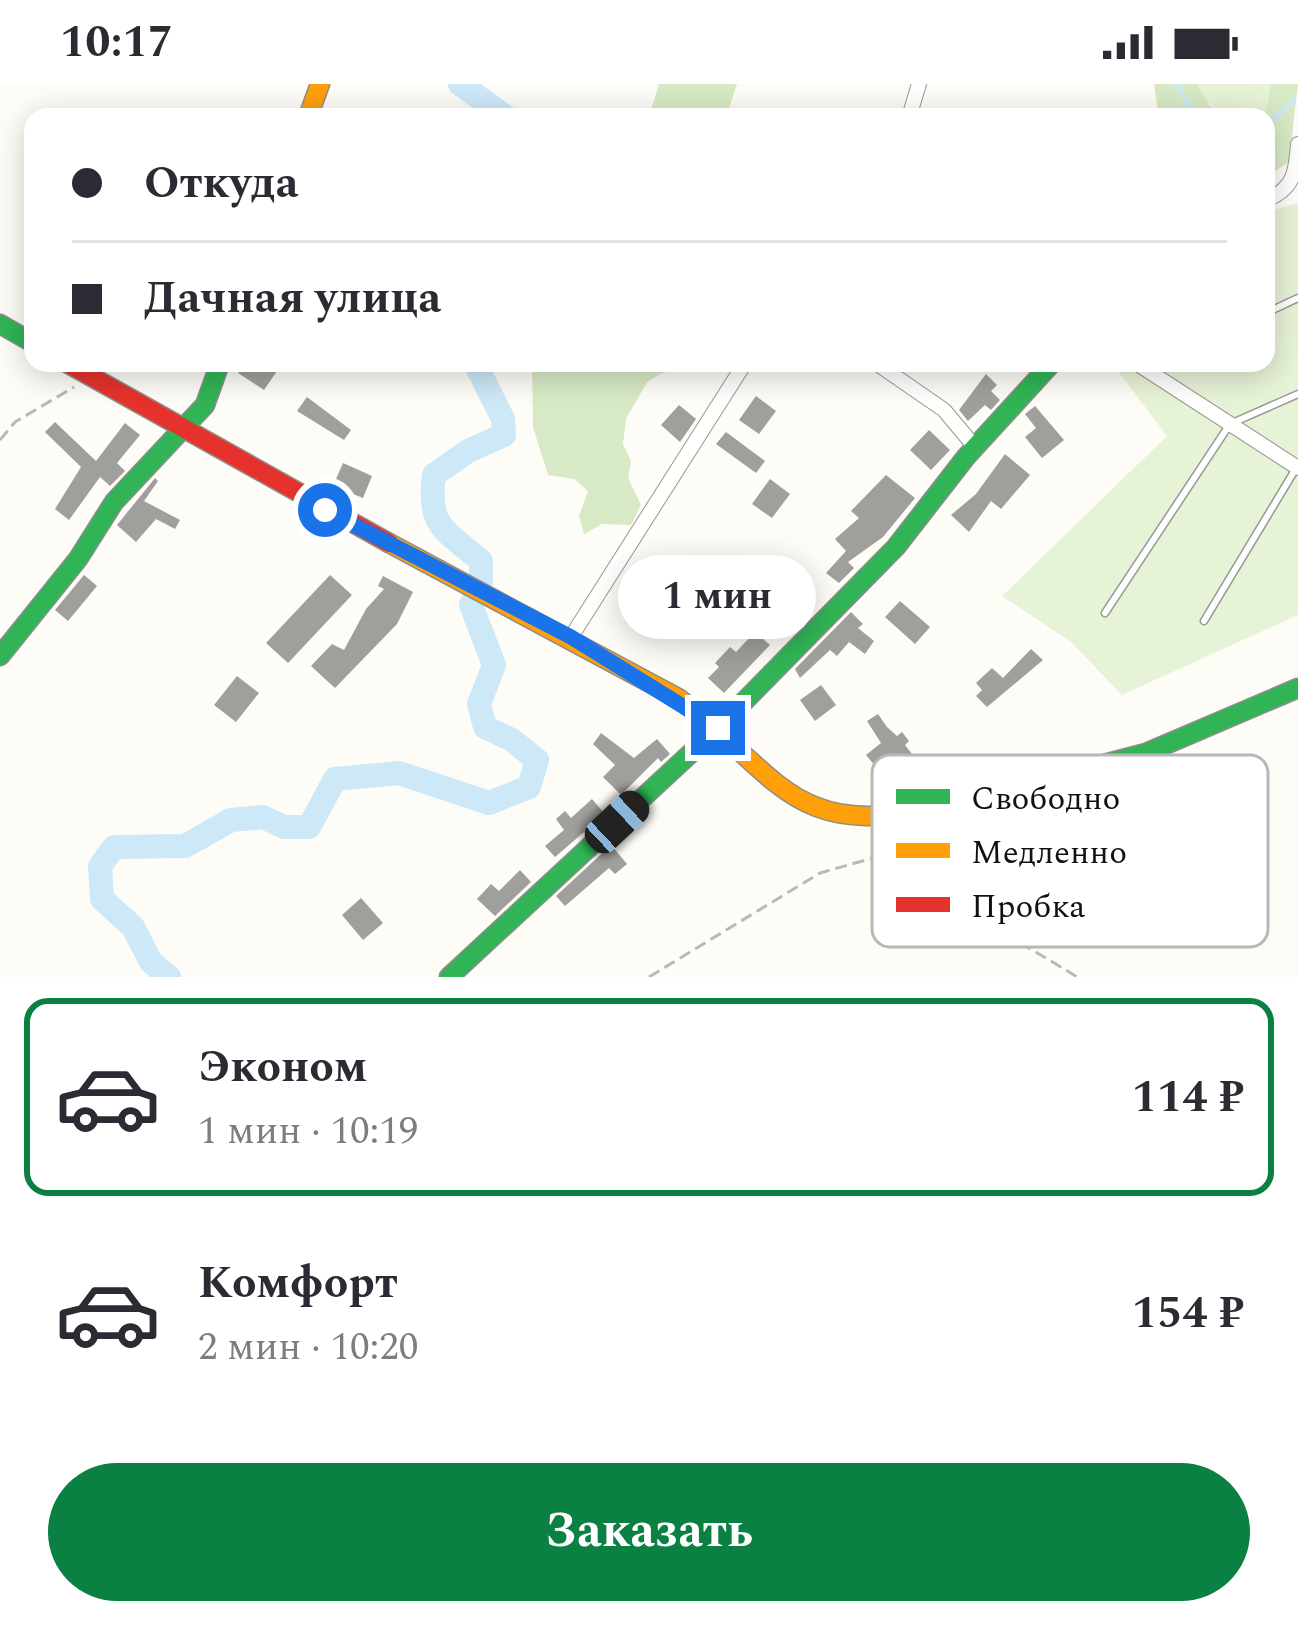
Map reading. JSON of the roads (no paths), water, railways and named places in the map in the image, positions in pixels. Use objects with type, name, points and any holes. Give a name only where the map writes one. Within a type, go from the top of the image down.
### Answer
[{"type":"street","points":[[1275,195],[1295,178],[1298,144]]},
{"type":"street","points":[[83,372],[493,600],[571,637],[718,728],[784,790],[811,808],[872,818]]},
{"type":"street","points":[[0,656],[78,559],[114,502],[205,405],[217,372]]},
{"type":"street","points":[[571,637],[739,372]]},
{"type":"street","points":[[889,372],[944,410],[975,447]]},
{"type":"street","points":[[449,977],[718,728],[896,547],[975,447],[1044,372]]},
{"type":"street","points":[[1155,372],[1298,467]]},
{"type":"street","points":[[1138,755],[1298,688]]},
{"type":"lane","points":[[1106,614],[1230,424],[1298,394]]},
{"type":"lane","points":[[1204,621],[1298,467]]},
{"type":"waterway","points":[[460,84],[493,108]]},
{"type":"waterway","points":[[1177,84],[1190,108]]},
{"type":"waterway","points":[[1275,117],[1294,100]]},
{"type":"waterway","points":[[169,977],[151,962],[133,927],[102,899],[100,866],[114,847],[185,846],[231,820],[263,817],[284,827],[309,827],[335,779],[399,773],[489,803],[529,787],[537,760],[485,727],[479,704],[494,665],[471,605],[481,582],[481,561],[441,526],[433,506],[434,475],[468,451],[504,435],[503,419],[480,372]]}]
